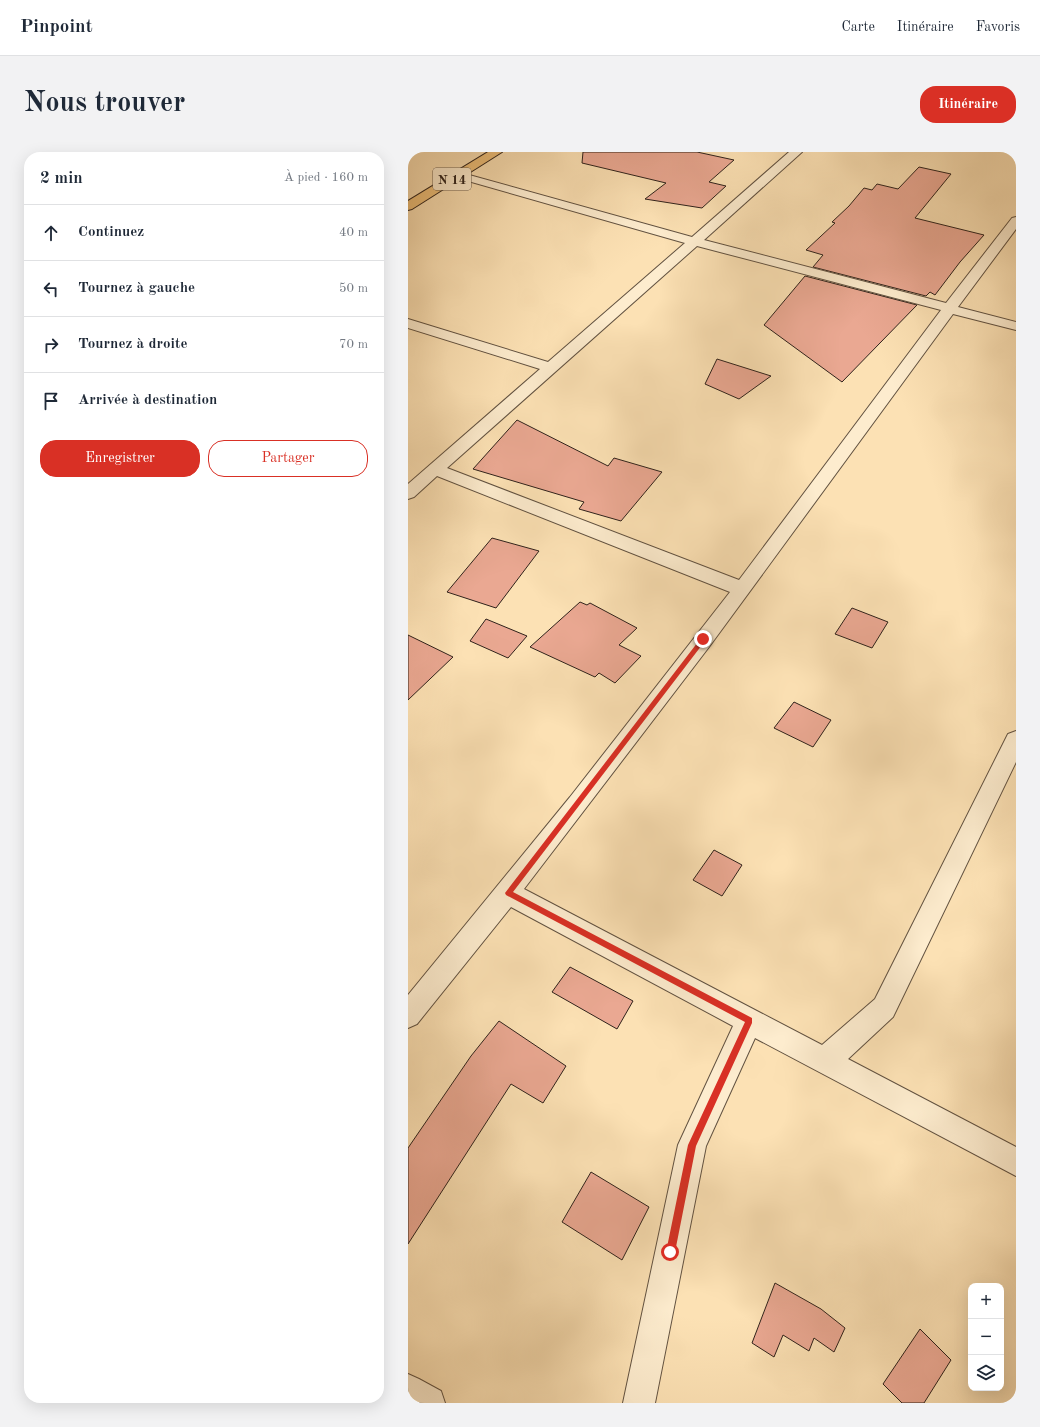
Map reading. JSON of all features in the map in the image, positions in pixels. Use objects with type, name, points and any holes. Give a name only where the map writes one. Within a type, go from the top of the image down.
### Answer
[{"type":"main road","name":"N 14","points":[[408,206],[496,152]]},
{"type":"street","points":[[408,493],[796,152]]},
{"type":"street","points":[[458,175],[694,241],[1016,326]]},
{"type":"street","points":[[408,1015],[508,893],[742,589],[949,308],[1016,221]]},
{"type":"street","points":[[408,323],[550,367]]},
{"type":"street","points":[[434,469],[742,589]]},
{"type":"street","points":[[825,1061],[884,1008],[1016,740]]},
{"type":"street","points":[[508,893],[1016,1162]]},
{"type":"street","points":[[639,1403],[692,1145],[749,1021]]},
{"type":"street","points":[[408,1390],[429,1403]]},
{"type":"building","points":[[583,152],[697,152],[734,160],[709,182],[726,186],[702,208],[645,199],[666,183],[582,163]]},
{"type":"building","points":[[919,167],[951,174],[915,218],[984,235],[960,262],[935,295],[930,292],[926,296],[813,267],[823,255],[806,250],[835,223],[832,222],[849,206],[864,188],[872,190],[877,184],[898,189]]},
{"type":"building","points":[[805,276],[917,305],[842,382],[764,325]]},
{"type":"building","points":[[717,359],[771,376],[739,399],[705,384]]},
{"type":"building","points":[[517,420],[608,466],[614,458],[662,472],[621,521],[579,509],[584,502],[473,469]]},
{"type":"building","points":[[492,538],[539,551],[496,608],[447,592]]},
{"type":"building","points":[[580,602],[587,605],[590,603],[637,628],[619,645],[641,656],[615,683],[599,673],[595,677],[530,647]]},
{"type":"building","points":[[852,608],[888,622],[872,648],[835,634]]},
{"type":"building","points":[[486,619],[527,636],[508,658],[470,641]]},
{"type":"building","points":[[408,635],[453,657],[408,700]]},
{"type":"building","points":[[794,702],[831,720],[813,747],[774,728]]},
{"type":"building","points":[[714,850],[742,865],[722,896],[693,880]]},
{"type":"building","points":[[570,967],[633,1001],[617,1029],[552,992]]},
{"type":"building","points":[[499,1021],[566,1066],[543,1103],[511,1084],[408,1244],[408,1148],[471,1056]]},
{"type":"building","points":[[591,1172],[649,1207],[622,1260],[562,1222]]},
{"type":"building","points":[[775,1283],[821,1309],[845,1328],[834,1352],[814,1338],[809,1351],[783,1335],[774,1357],[752,1343]]},
{"type":"building","points":[[920,1329],[951,1360],[924,1403],[902,1403],[883,1384]]},
{"type":"route","points":[[670,1252],[692,1145],[749,1021],[508,893],[703,639]]}]
